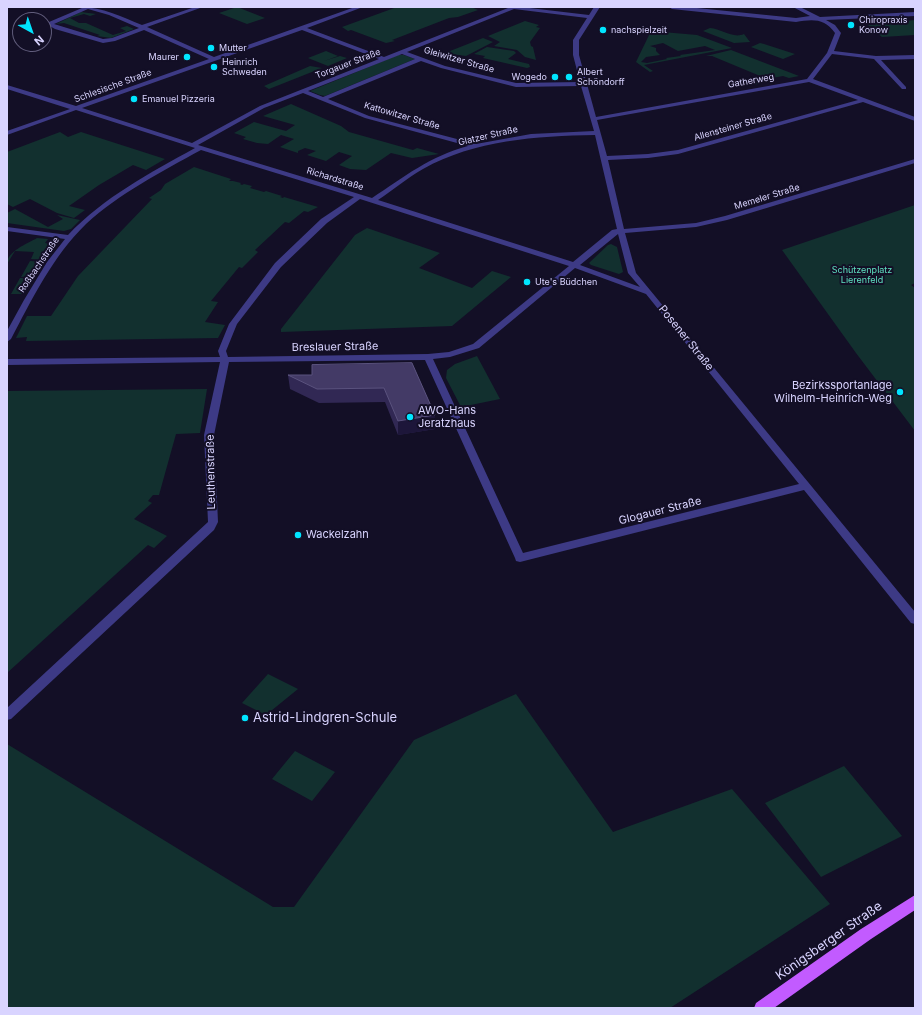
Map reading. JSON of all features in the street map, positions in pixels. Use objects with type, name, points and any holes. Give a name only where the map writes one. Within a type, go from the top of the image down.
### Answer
[{"type":"main road","name":"Königsberger Straße","points":[[768,1006],[866,934],[915,902]]},
{"type":"street","points":[[200,7],[144,28],[113,40],[104,41],[51,25],[51,23],[87,7],[111,14],[144,28],[214,59]]},
{"type":"street","name":"Schlesische Straße","points":[[7,133],[360,7]]},
{"type":"street","name":"Posener Straße","points":[[597,7],[589,17],[576,40],[576,55],[604,158],[632,273],[638,283],[654,298],[915,620]]},
{"type":"street","points":[[672,7],[796,20],[915,14]]},
{"type":"street","points":[[796,7],[836,29],[838,33],[837,38],[829,52],[810,80],[915,118]]},
{"type":"street","points":[[511,8],[589,17]]},
{"type":"street","name":"Torgauer Straße","points":[[193,145],[256,110],[511,8]]},
{"type":"street","points":[[302,28],[384,59]]},
{"type":"street","name":"Gleiwitzer Straße","points":[[402,52],[443,67],[516,85],[584,84]]},
{"type":"street","points":[[829,52],[876,58],[915,57]]},
{"type":"street","points":[[876,58],[904,88]]},
{"type":"street","name":"Torgauer Straße","points":[[323,99],[420,59]]},
{"type":"street","name":"Gatherweg","points":[[593,119],[810,80]]},
{"type":"street","name":"Richardstraße","points":[[7,87],[373,201],[574,266],[641,290],[654,298]]},
{"type":"street","name":"Kattowitzer Straße","points":[[303,91],[367,117],[474,146]]},
{"type":"street","name":"Allensteiner Straße","points":[[604,158],[648,156],[678,152],[864,100]]},
{"type":"street","name":"Glatzer Straße","points":[[373,201],[425,166],[474,146],[539,135],[596,133]]},
{"type":"street","name":"Roßbachstraße","points":[[7,339],[20,313],[44,274],[70,238],[108,203],[133,186],[201,147]]},
{"type":"street","name":"Memeler Straße","points":[[621,230],[696,225],[727,218],[915,161]]},
{"type":"street","name":"Leuthenstraße","points":[[8,712],[210,527],[213,522],[209,435],[224,359],[222,351],[233,324],[278,265],[324,221],[359,197]]},
{"type":"street","points":[[7,229],[70,238]]},
{"type":"street","name":"Breslauer Straße","points":[[7,362],[428,357],[450,354],[476,346],[610,235],[621,230]]},
{"type":"street","name":"Glogauer Straße","points":[[428,357],[520,558],[806,486]]},
{"type":"green space","points":[[237,7],[265,18],[247,24],[219,13]]},
{"type":"green space","points":[[397,7],[471,7],[478,10],[458,17],[449,18],[392,40],[395,41],[386,43],[351,30],[348,31],[342,27]]},
{"type":"green space","points":[[81,12],[96,14],[90,16],[84,14],[70,18],[79,23],[86,23],[113,35],[126,31],[120,28],[127,26],[134,29],[111,38],[97,36],[100,35],[64,23],[56,24]]},
{"type":"green space","points":[[915,20],[915,35],[882,37],[868,25]]},
{"type":"green space","points":[[525,21],[539,25],[536,27],[540,28],[530,42],[531,46],[533,47],[536,60],[525,57],[517,50],[494,46],[500,42],[488,36]]},
{"type":"green space","points":[[710,28],[732,35],[744,34],[750,42],[734,43],[703,31]]},
{"type":"green space","points":[[651,31],[697,35],[732,48],[644,65],[653,71],[650,72],[636,62]],"holes":[[[663,43],[678,51],[705,46],[715,50],[680,55],[681,56],[647,63],[641,62],[646,57],[660,55],[656,51],[656,48],[650,46]]]},
{"type":"green space","points":[[483,38],[493,42],[466,56],[445,53]]},
{"type":"green space","points":[[760,43],[795,54],[783,59],[751,47]]},
{"type":"green space","points":[[487,47],[514,51],[516,53],[508,59],[529,64],[530,67],[527,68],[483,58],[485,56],[474,54]]},
{"type":"green space","points":[[731,50],[799,76],[789,78],[783,76],[767,79],[774,81],[753,85],[742,80],[752,83],[765,78],[712,56],[706,56]]},
{"type":"green space","points":[[326,51],[338,56],[324,61],[340,56],[347,58],[328,66],[308,58]]},
{"type":"green space","points":[[398,55],[404,55],[415,59],[325,96],[310,91]]},
{"type":"green space","points":[[310,66],[322,68],[269,89],[264,86]]},
{"type":"green space","points":[[291,104],[341,126],[349,132],[413,150],[417,148],[439,154],[412,158],[391,153],[366,170],[350,169],[339,165],[352,156],[339,152],[326,161],[307,155],[316,151],[305,148],[298,151],[298,153],[280,147],[294,139],[281,135],[268,144],[243,139],[246,137],[234,133],[254,122],[286,131],[295,125],[263,116]]},
{"type":"green space","points":[[60,132],[68,137],[81,132],[165,159],[146,170],[133,165],[99,185],[69,206],[85,210],[74,218],[57,213],[30,199],[13,207],[7,204],[7,152]]},
{"type":"green space","points":[[194,167],[231,179],[229,181],[252,186],[250,188],[264,192],[266,191],[282,196],[280,197],[283,198],[284,197],[318,207],[308,212],[304,211],[289,223],[285,222],[255,250],[258,252],[242,268],[239,267],[211,301],[218,302],[205,322],[225,325],[218,338],[26,341],[27,337],[16,338],[27,316],[51,316],[78,276],[152,199],[149,198],[161,190],[165,184]]},
{"type":"green space","name":"Schützenplatz Lierenfeld","points":[[915,205],[915,283],[911,285],[915,288],[915,431],[856,353],[782,250]]},
{"type":"green space","points":[[15,209],[48,227],[63,219],[57,215],[80,220],[71,229],[64,231],[7,223],[7,213]]},
{"type":"green space","points":[[367,228],[440,253],[419,268],[472,288],[492,271],[511,277],[452,326],[281,332],[281,329],[355,235]]},
{"type":"green space","points":[[37,238],[48,239],[45,243],[51,244],[55,240],[58,242],[46,260],[31,259],[34,252],[15,251]]},
{"type":"green space","points":[[611,244],[617,247],[623,272],[619,274],[589,263],[608,245]]},
{"type":"green space","points":[[15,251],[7,264],[10,255]]},
{"type":"green space","points":[[30,261],[44,262],[34,276],[21,277]]},
{"type":"green space","points":[[20,278],[33,278],[23,294],[11,294]]},
{"type":"green space","points":[[477,356],[500,399],[461,407],[446,378],[447,370],[455,364]]},
{"type":"green space","points":[[207,389],[200,433],[176,434],[159,495],[153,495],[148,501],[152,503],[134,519],[167,536],[154,548],[148,545],[7,673],[7,391]]},
{"type":"green space","points":[[268,674],[298,689],[266,715],[242,703]]},
{"type":"green space","points":[[516,694],[613,832],[732,789],[830,904],[670,1008],[7,1008],[7,744],[273,907],[294,907],[414,740]]},
{"type":"green space","points":[[295,751],[335,772],[312,801],[272,779]]},
{"type":"green space","points":[[844,766],[902,836],[821,877],[765,803]]},
{"type":"building","points":[[412,363],[435,415],[398,421],[384,388],[317,389],[288,375],[312,375],[312,365]]},
{"type":"place","name":"Chiropraxis Konow","points":[[851,25]]},
{"type":"place","name":"nachspielzeit","points":[[603,30]]},
{"type":"place","name":"Mutter","points":[[211,48]]},
{"type":"place","name":"Maurer","points":[[187,57]]},
{"type":"place","name":"Heinrich Schweden","points":[[214,67]]},
{"type":"place","name":"Wogedo","points":[[555,77]]},
{"type":"place","name":"Albert Schöndorff","points":[[569,77]]},
{"type":"place","name":"Emanuel Pizzeria","points":[[134,99]]},
{"type":"place","name":"Ute's Büdchen","points":[[527,282]]},
{"type":"place","name":"Bezirkssportanlage Wilhelm-Heinrich-Weg","points":[[900,392]]},
{"type":"place","name":"AWO-Hans Jeratzhaus","points":[[410,417]]},
{"type":"place","name":"Wackelzahn","points":[[298,535]]},
{"type":"place","name":"Astrid-Lindgren-Schule","points":[[245,718]]}]
